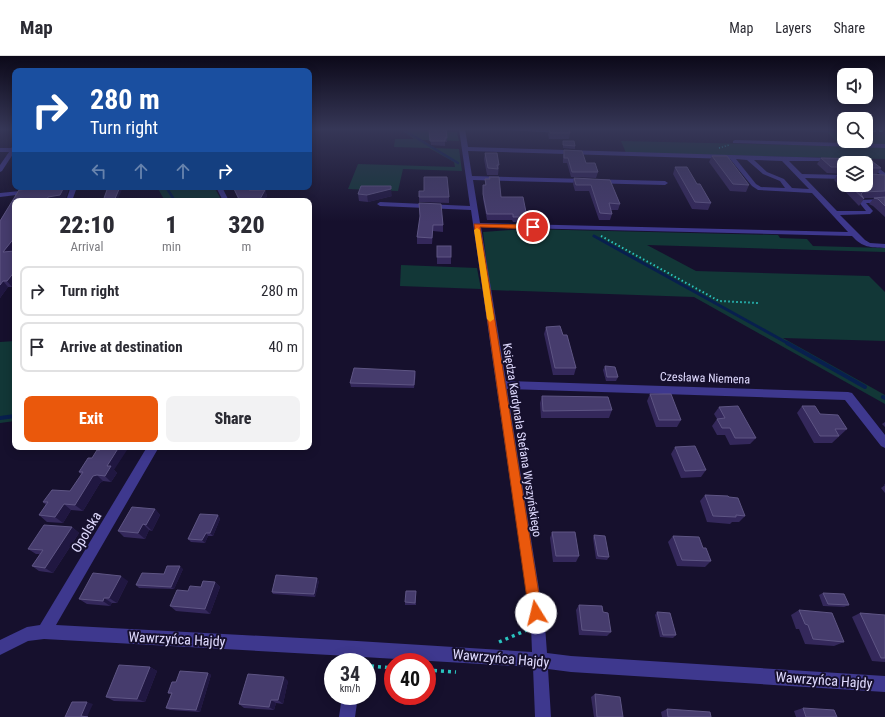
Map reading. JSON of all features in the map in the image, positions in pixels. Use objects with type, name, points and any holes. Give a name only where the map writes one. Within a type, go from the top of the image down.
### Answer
[{"type":"street","points":[[0,170],[6,160]]},
{"type":"street","name":"Księdza Kardynała Stefana Wyszyńskiego","points":[[466,160],[538,626],[543,717]]},
{"type":"street","points":[[734,160],[757,188],[767,190],[814,191]]},
{"type":"street","points":[[750,160],[765,173],[782,180],[792,191]]},
{"type":"street","points":[[785,160],[866,244],[885,246]]},
{"type":"street","points":[[828,160],[836,160]]},
{"type":"street","points":[[873,166],[885,177]]},
{"type":"street","points":[[800,176],[837,177]]},
{"type":"street","points":[[873,177],[885,177]]},
{"type":"street","points":[[469,178],[665,183]]},
{"type":"street","points":[[0,195],[34,190]]},
{"type":"street","points":[[835,213],[868,213],[870,211],[861,201],[885,201]]},
{"type":"street","points":[[380,204],[474,208]]},
{"type":"street","points":[[476,225],[855,234]]},
{"type":"street","name":"Czesława Niemena","points":[[500,385],[848,396],[885,443]]},
{"type":"street","name":"Opolska","points":[[44,632],[151,450]]},
{"type":"street","name":"Wawrzyńca Hajdy","points":[[0,648],[27,634],[44,632],[329,653]]},
{"type":"street","name":"Wawrzyńca Hajdy","points":[[376,656],[540,660],[571,664],[885,684]]},
{"type":"street","points":[[347,717],[349,705]]},
{"type":"path","points":[[590,228],[606,240],[719,301],[758,303]]},
{"type":"path","points":[[436,671],[456,672]]},
{"type":"green space","points":[[450,160],[460,160],[462,171],[403,169],[398,191],[348,189],[358,164],[455,167],[454,162]]},
{"type":"green space","points":[[159,190],[216,190],[220,198],[163,198]]},
{"type":"green space","points":[[526,229],[778,235],[780,238],[807,239],[813,246],[885,248],[885,252],[647,245],[696,271],[869,276],[885,292],[885,341],[783,338],[885,395],[885,404],[694,297],[490,290],[483,232]]},
{"type":"green space","points":[[401,265],[477,268],[481,289],[400,286]]},
{"type":"green space","points":[[12,341],[12,421],[0,423],[0,342]]},
{"type":"building","points":[[486,160],[498,160],[498,169],[488,168]]},
{"type":"building","points":[[569,160],[585,160],[586,163],[595,163],[598,172],[572,172]]},
{"type":"building","points":[[715,160],[730,160],[749,185],[733,184]]},
{"type":"building","points":[[823,160],[837,160],[837,167],[831,167]]},
{"type":"building","points":[[873,162],[881,168],[873,168]]},
{"type":"building","points":[[675,167],[687,167],[697,184],[700,184],[711,203],[695,202]]},
{"type":"building","points":[[873,174],[885,175],[885,191],[873,192]]},
{"type":"building","points":[[424,177],[447,177],[449,197],[419,197],[419,191],[424,191]]},
{"type":"building","points":[[489,177],[499,177],[501,197],[523,197],[527,217],[513,217],[513,214],[487,214],[483,194],[483,185],[486,185],[485,179],[490,179]]},
{"type":"building","points":[[574,178],[610,180],[620,204],[609,203],[612,214],[600,213],[591,185],[576,185]]},
{"type":"building","points":[[361,186],[391,186],[391,189],[367,195],[358,194]]},
{"type":"building","points":[[19,190],[62,190],[60,195],[48,198],[14,198]]},
{"type":"building","points":[[107,190],[119,190],[115,198],[104,198]]},
{"type":"building","points":[[234,190],[265,190],[261,198],[238,198]]},
{"type":"building","points":[[856,192],[863,192],[861,194],[864,199]]},
{"type":"building","points":[[885,197],[885,206],[878,199],[874,198]]},
{"type":"building","points":[[12,201],[12,241],[3,252],[12,251],[12,275],[7,281],[3,281],[0,285],[0,221]]},
{"type":"building","points":[[419,203],[441,204],[443,225],[433,225],[432,238],[417,237],[420,216]]},
{"type":"building","points":[[437,246],[451,246],[451,257],[437,257]]},
{"type":"building","points":[[560,326],[563,335],[567,335],[576,368],[555,368],[546,327]]},
{"type":"building","points":[[605,366],[615,367],[618,377],[607,377]]},
{"type":"building","points":[[354,368],[415,371],[414,385],[350,383]]},
{"type":"building","points":[[650,394],[671,394],[681,420],[659,420]]},
{"type":"building","points":[[542,396],[608,397],[612,410],[543,411]]},
{"type":"building","points":[[738,406],[756,438],[735,438],[730,428],[722,428],[717,419],[725,418],[719,407]]},
{"type":"building","points":[[802,406],[815,406],[820,414],[838,415],[847,429],[835,429],[839,436],[820,436]]},
{"type":"building","points":[[695,446],[706,470],[685,471],[675,447]]},
{"type":"building","points":[[97,450],[117,450],[107,466],[111,466],[105,476],[93,476],[75,505],[64,504],[55,517],[39,515],[48,502],[43,502],[52,490],[70,491],[83,472],[79,472],[88,458],[92,458]]},
{"type":"building","points":[[705,495],[738,498],[745,516],[713,516]]},
{"type":"building","points":[[132,507],[155,509],[146,525],[143,524],[138,533],[118,531]]},
{"type":"building","points":[[200,514],[218,515],[210,533],[206,533],[202,540],[188,539]]},
{"type":"building","points":[[44,525],[72,527],[45,568],[32,566],[43,550],[28,549]]},
{"type":"building","points":[[552,532],[575,532],[579,556],[556,556]]},
{"type":"building","points":[[594,535],[605,536],[609,557],[598,556]]},
{"type":"building","points":[[673,536],[699,537],[703,548],[706,548],[711,561],[682,560]]},
{"type":"building","points":[[167,566],[180,566],[171,587],[136,585],[142,573],[164,574]]},
{"type":"building","points":[[93,573],[121,576],[109,598],[104,598],[103,601],[79,599]]},
{"type":"building","points":[[276,575],[317,578],[314,594],[272,592]]},
{"type":"building","points":[[203,581],[215,582],[205,609],[170,606],[177,590],[188,591],[190,586],[201,587]]},
{"type":"building","points":[[406,591],[416,591],[415,603],[405,602]]},
{"type":"building","points":[[823,593],[844,594],[849,605],[828,604]]},
{"type":"building","points":[[579,605],[602,606],[603,612],[608,613],[611,632],[582,630]]},
{"type":"building","points":[[799,610],[832,613],[844,642],[813,639],[808,625],[805,624]]},
{"type":"building","points":[[657,612],[670,613],[676,635],[663,635]]},
{"type":"building","points":[[860,613],[885,615],[885,658],[881,658]]},
{"type":"building","points":[[119,665],[150,667],[137,699],[106,697]]},
{"type":"building","points":[[180,671],[208,673],[196,710],[166,708],[172,693],[168,693],[172,682],[176,682]]},
{"type":"building","points":[[248,674],[284,677],[278,700],[271,700],[269,707],[239,704]]},
{"type":"building","points":[[595,694],[620,697],[623,717],[597,717]]},
{"type":"building","points":[[72,702],[87,702],[81,716],[88,717],[65,717]]},
{"type":"building","points":[[803,708],[834,710],[837,717],[806,717]]},
{"type":"building","points":[[667,709],[710,712],[711,717],[668,717]]},
{"type":"waterway","points":[[453,160],[458,163]]},
{"type":"waterway","points":[[168,190],[173,198]]},
{"type":"waterway","points":[[594,236],[789,344]]},
{"type":"waterway","points":[[787,343],[865,387]]},
{"type":"waterway","points":[[0,418],[12,416]]},
{"type":"slow traffic","points":[[477,230],[490,319]]},
{"type":"route","points":[[533,227],[476,225],[536,613]]}]
